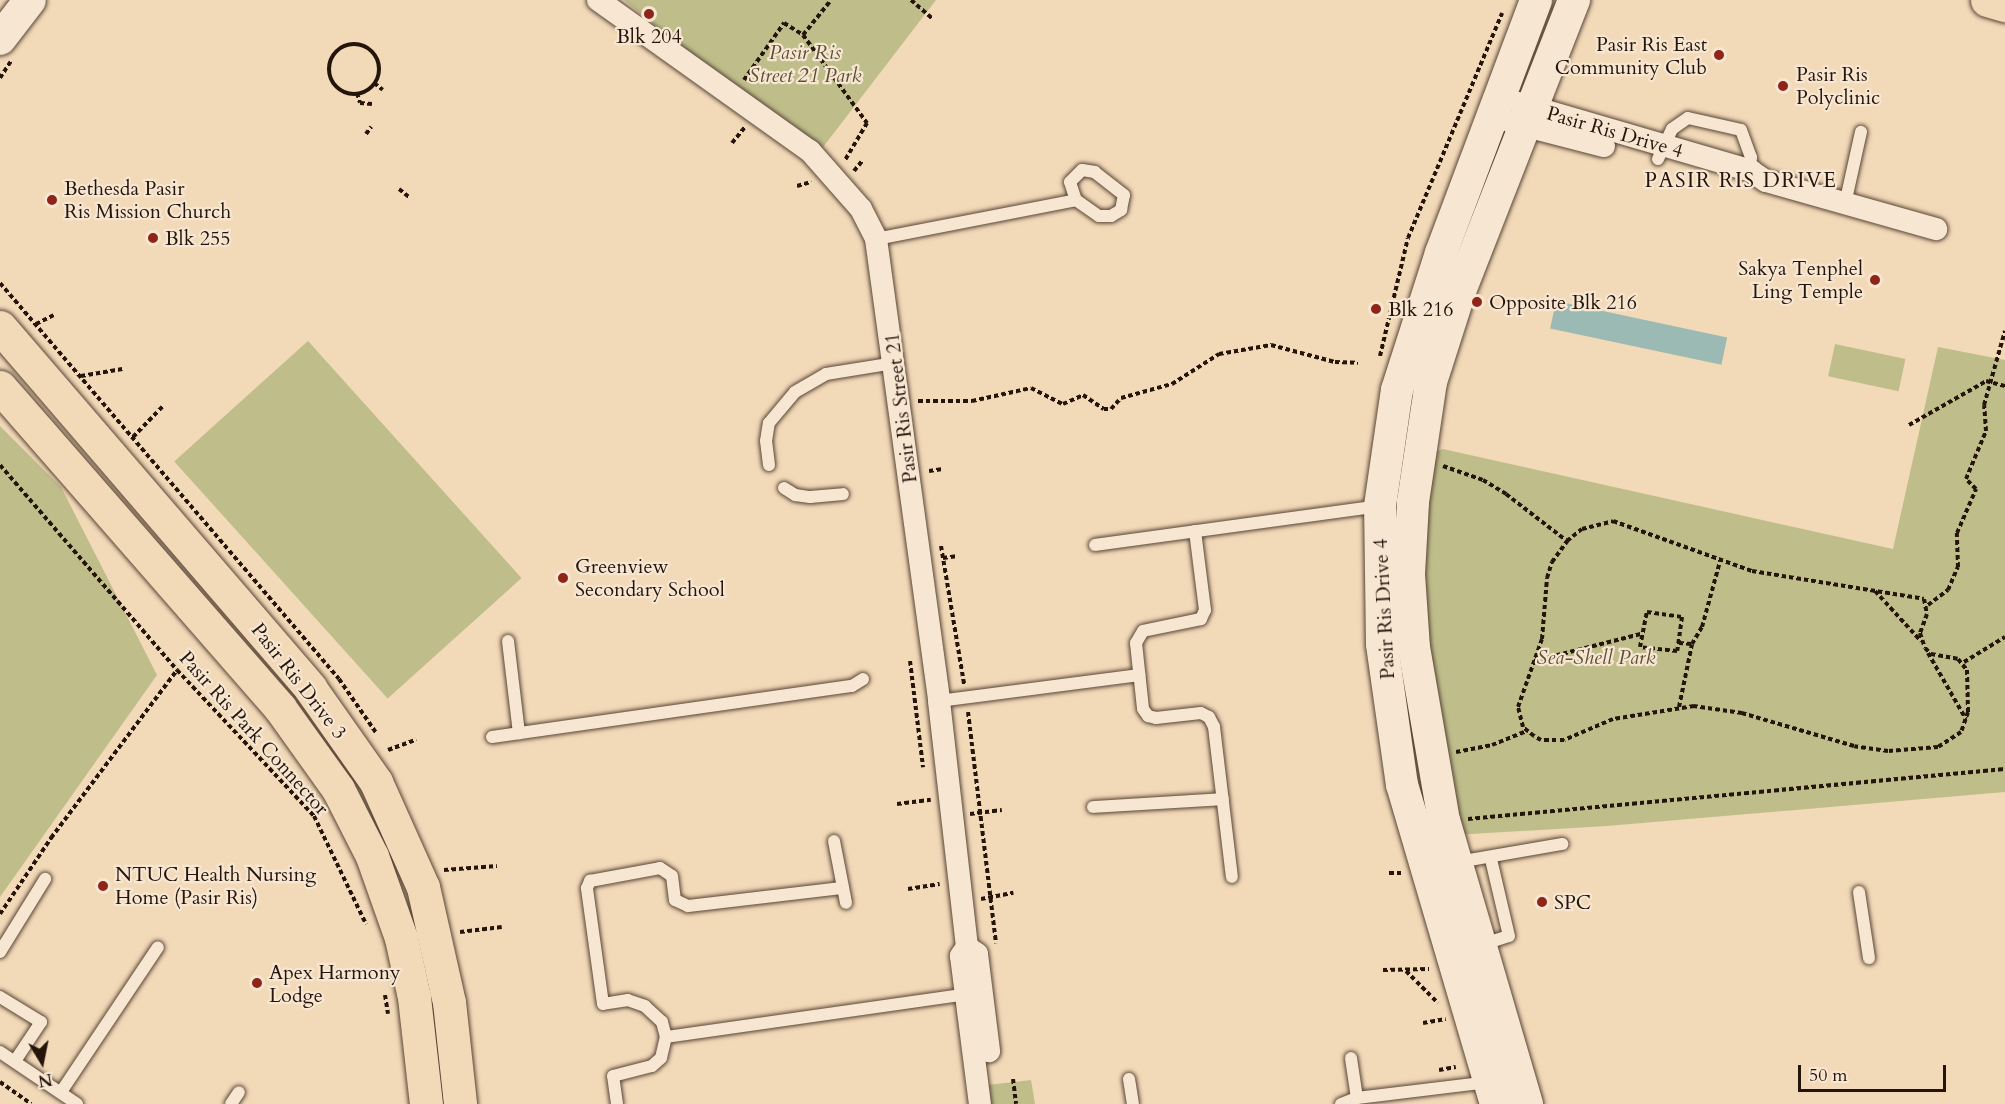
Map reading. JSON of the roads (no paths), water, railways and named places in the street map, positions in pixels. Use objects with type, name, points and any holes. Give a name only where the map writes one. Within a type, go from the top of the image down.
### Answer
[{"type":"main road","points":[[1987,0],[2005,5]]},
{"type":"main road","name":"Pasir Ris Drive 3","points":[[0,327],[310,688],[376,782],[423,887],[449,1002],[460,1104]]},
{"type":"main road","name":"Pasir Ris Drive 3","points":[[0,387],[280,708],[338,789],[372,856],[401,938],[414,997],[426,1104]]},
{"type":"street","points":[[0,39],[30,0]]},
{"type":"street","name":"Pasir Ris Street 21","points":[[598,0],[810,151],[835,176],[861,209],[876,239],[895,363],[939,701],[938,798],[967,947],[962,956],[974,994],[995,1104]]},
{"type":"street","name":"Pasir Ris Drive 4","points":[[1508,1091],[1454,956],[1402,785],[1382,644],[1397,504],[1397,390],[1441,253],[1536,0]]},
{"type":"street","name":"Pasir Ris Drive 4","points":[[1427,868],[1443,821],[1414,648],[1409,574],[1397,504],[1419,459],[1431,382],[1460,291],[1574,0]]},
{"type":"street","name":"Pasir Ris Drive 4","points":[[1497,106],[1528,117],[1936,229]]},
{"type":"street","name":"Pasir Ris Street 21","points":[[974,994],[980,1104]]},
{"type":"lane","points":[[1661,152],[1672,129],[1688,118],[1741,130],[1755,178]]},
{"type":"lane","points":[[1845,204],[1861,132]]},
{"type":"lane","points":[[876,239],[1076,200],[1106,217],[1120,210],[1124,195],[1095,172],[1082,170],[1070,182],[1076,200]]},
{"type":"lane","points":[[769,465],[766,441],[770,423],[795,392],[826,374],[895,363]]},
{"type":"lane","points":[[784,488],[795,495],[810,497],[843,494]]},
{"type":"lane","points":[[1095,545],[1397,504]]},
{"type":"lane","points":[[1195,531],[1205,610],[1201,620],[1191,624],[1143,631],[1138,636],[1139,675],[1143,709],[1148,716],[1156,718],[1201,713],[1209,717],[1233,877]]},
{"type":"lane","points":[[508,642],[519,733]]},
{"type":"lane","points":[[939,701],[1139,675]]},
{"type":"lane","points":[[492,737],[852,686],[863,679]]},
{"type":"lane","points":[[1093,807],[1223,799]]},
{"type":"lane","points":[[834,841],[846,903]]},
{"type":"lane","points":[[1427,868],[1491,859],[1562,844]]},
{"type":"lane","points":[[1454,956],[1509,936],[1491,859]]},
{"type":"lane","points":[[617,1104],[613,1076],[652,1066],[661,1058],[666,1037],[662,1022],[645,1006],[628,1000],[603,1004],[587,888],[590,881],[660,868],[672,876],[675,900],[688,906],[842,888]]},
{"type":"lane","points":[[0,952],[45,879]]},
{"type":"lane","points":[[1858,892],[1869,958]]},
{"type":"lane","points":[[62,1092],[158,947]]},
{"type":"lane","points":[[666,1037],[974,994]]},
{"type":"lane","points":[[0,997],[41,1022],[15,1061]]},
{"type":"lane","points":[[0,1052],[77,1104]]},
{"type":"lane","points":[[1351,1058],[1357,1098]]},
{"type":"lane","points":[[1129,1079],[1132,1104]]},
{"type":"lane","points":[[1341,1104],[1357,1098],[1508,1091]]},
{"type":"lane","points":[[231,1104],[238,1092]]},
{"type":"water","points":[[1556,301],[1727,337],[1721,365],[1550,328]]},
{"type":"place","name":"Blk 204","points":[[649,14]]},
{"type":"place","name":"Pasir Ris East Community Club","points":[[1719,55]]},
{"type":"place","name":"Pasir Ris Polyclinic","points":[[1783,86]]},
{"type":"place","name":"Bethesda Pasir Ris Mission Church","points":[[52,200]]},
{"type":"place","name":"Blk 255","points":[[153,238]]},
{"type":"place","name":"Sakya Tenphel Ling Temple","points":[[1875,280]]},
{"type":"place","name":"Opposite Blk 216","points":[[1477,302]]},
{"type":"place","name":"Blk 216","points":[[1376,309]]},
{"type":"place","name":"Greenview Secondary School","points":[[563,578]]},
{"type":"place","name":"NTUC Health Nursing Home (Pasir Ris)","points":[[103,886]]},
{"type":"place","name":"SPC","points":[[1542,902]]},
{"type":"place","name":"Apex Harmony Lodge","points":[[257,983]]},
{"type":"district","name":"PASIR RIS DRIVE","points":[[1741,181]]},
{"type":"park label","name":"Pasir Ris Street 21 Park","points":[[805,64]]},
{"type":"park label","name":"Sea-Shell Park","points":[[1596,657]]}]
